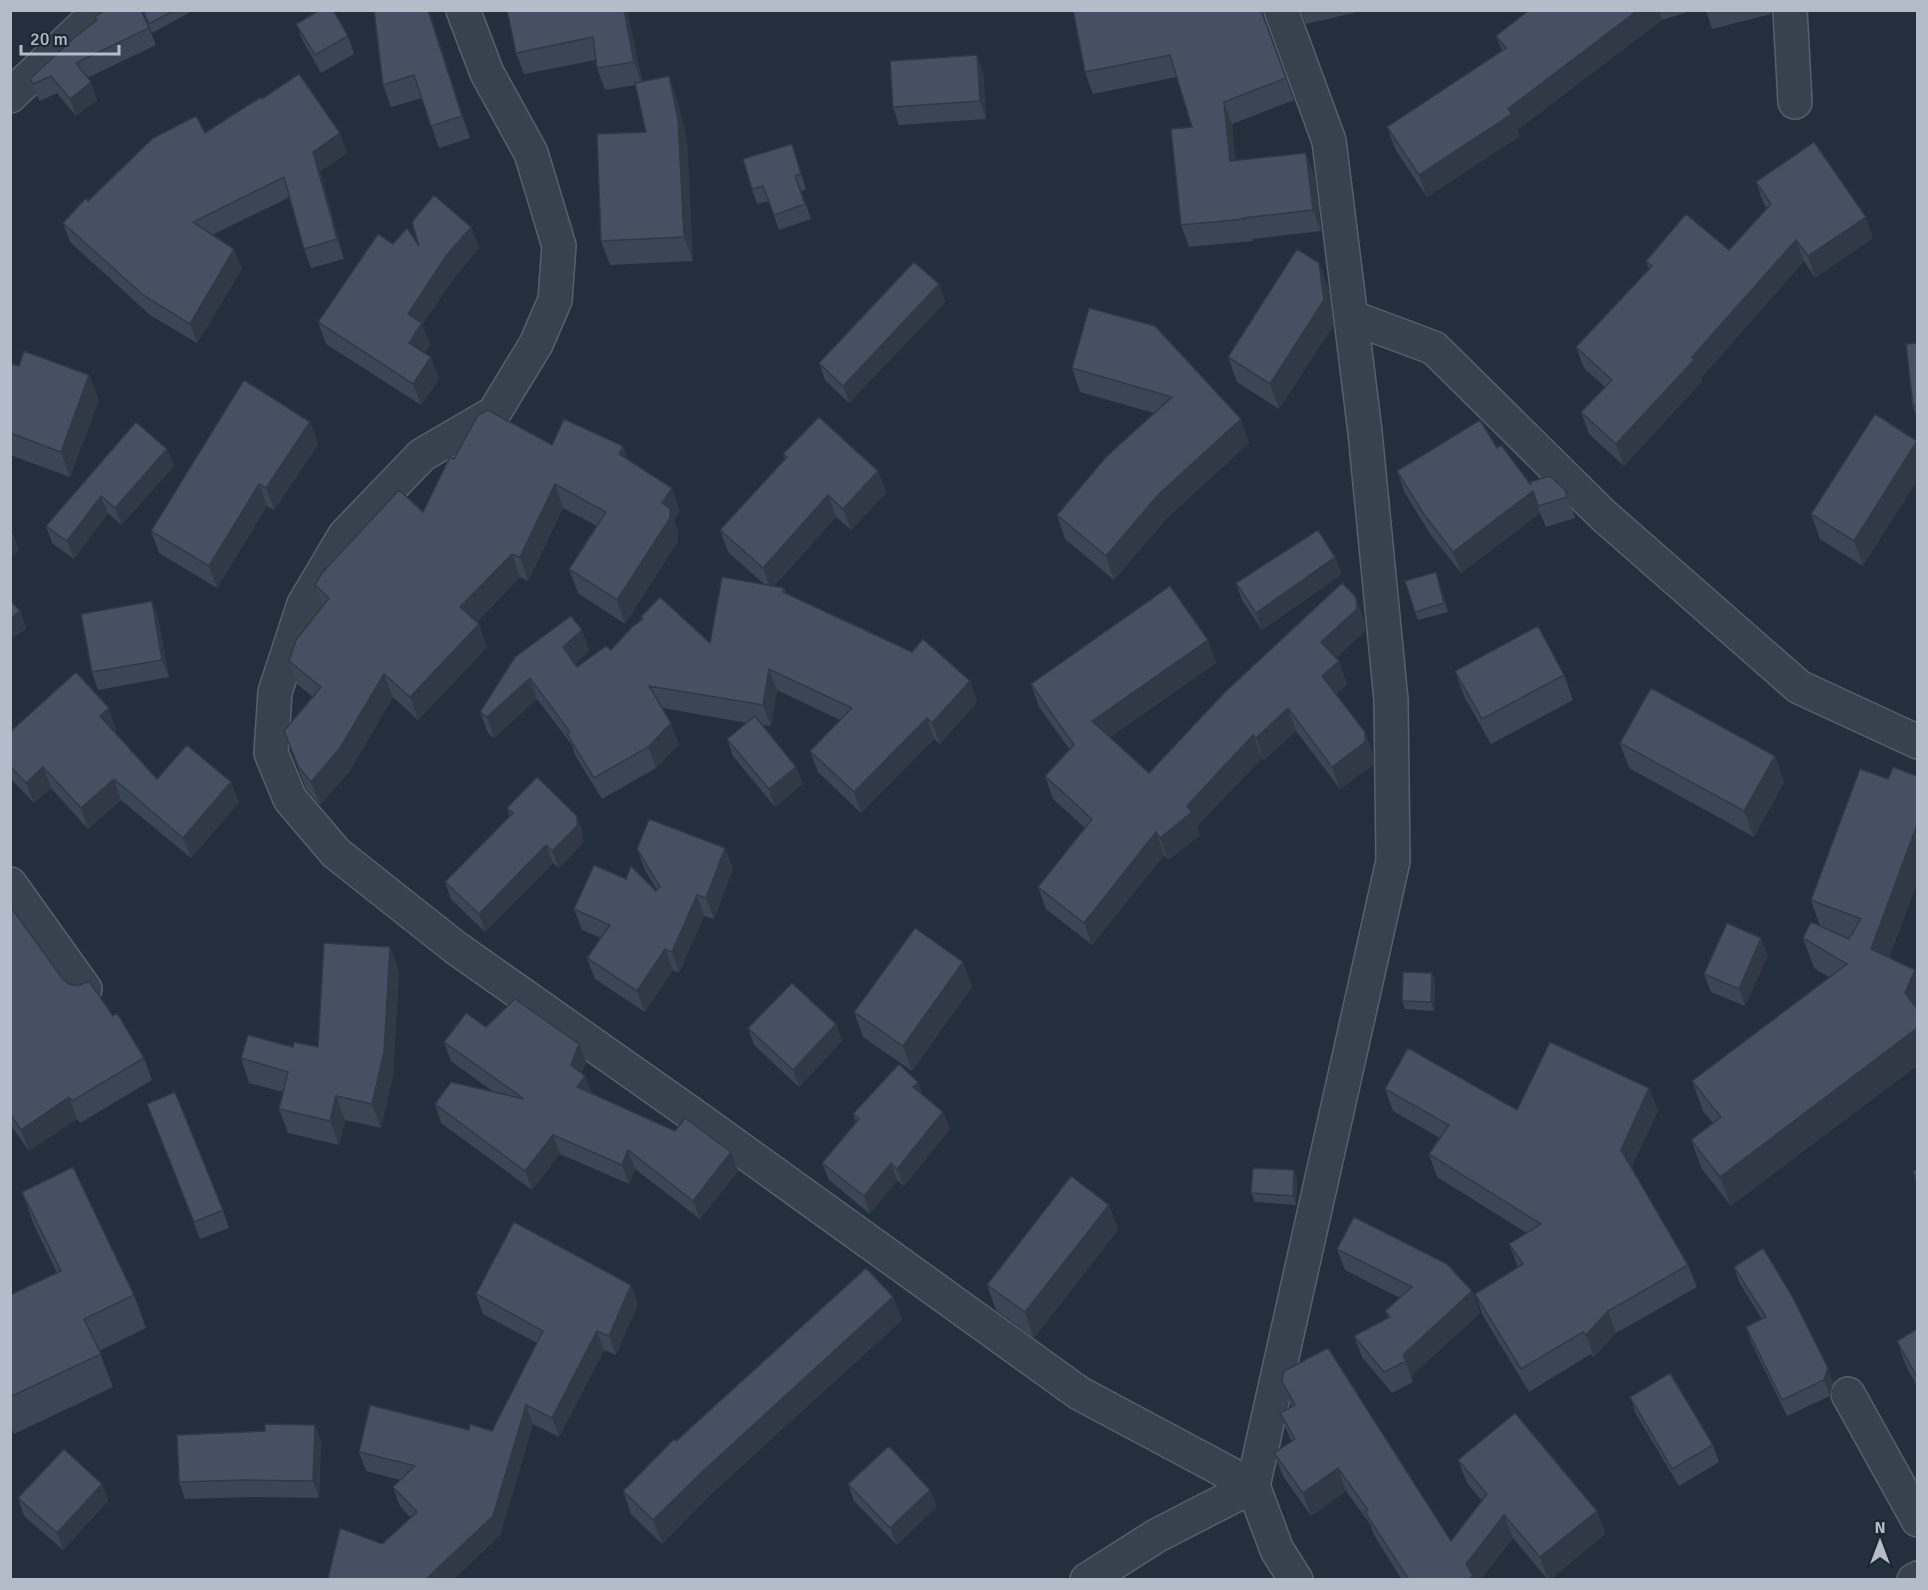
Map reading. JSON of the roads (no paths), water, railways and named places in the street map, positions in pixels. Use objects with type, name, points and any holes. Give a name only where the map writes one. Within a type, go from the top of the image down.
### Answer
[{"type":"street","points":[[10,96],[100,10]]},
{"type":"street","points":[[464,10],[487,73],[531,153],[559,246],[555,300],[536,344],[494,413],[422,455],[345,535],[304,604],[275,692],[271,753],[290,799],[336,853],[466,955],[1079,1393],[1253,1486]]},
{"type":"street","points":[[1281,10],[1329,141],[1365,432],[1391,700],[1393,861],[1253,1486],[1277,1550],[1296,1580]]},
{"type":"street","points":[[1790,10],[1795,102]]},
{"type":"street","points":[[1351,317],[1434,348],[1603,515],[1799,687],[1917,742]]},
{"type":"street","points":[[10,884],[85,989]]},
{"type":"street","points":[[1848,1394],[1917,1520]]},
{"type":"street","points":[[1087,1580],[1156,1536],[1253,1486]]}]
